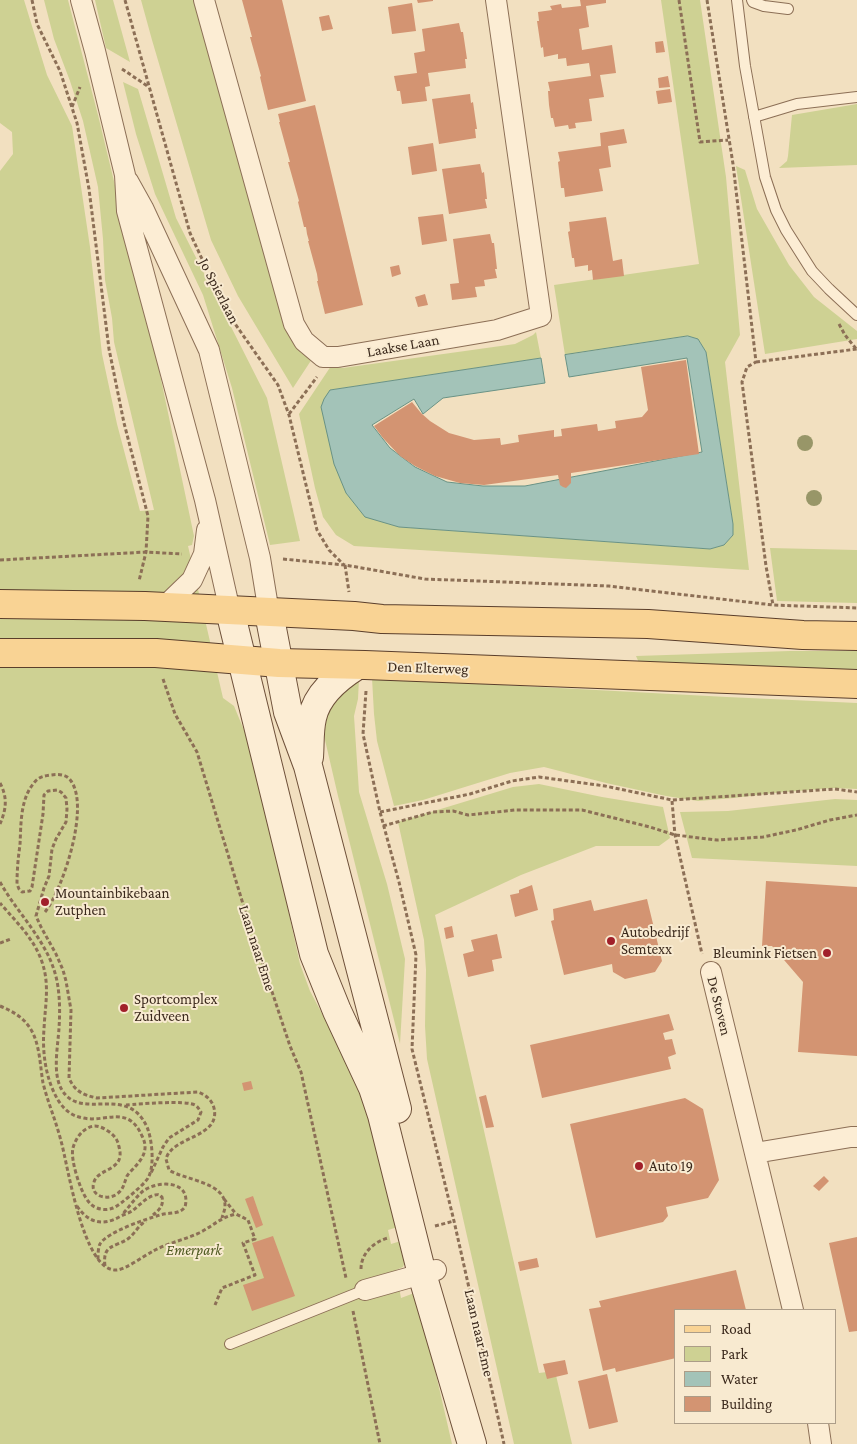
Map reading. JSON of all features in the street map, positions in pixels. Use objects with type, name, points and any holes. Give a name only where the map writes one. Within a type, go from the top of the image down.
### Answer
[{"type":"main road","points":[[0,604],[164,607],[382,619],[648,624],[803,635],[857,636]]},
{"type":"main road","name":"Den Elterweg","points":[[0,653],[156,653],[279,663],[857,684]]},
{"type":"street","points":[[81,0],[125,175],[127,211],[208,516],[230,610]]},
{"type":"street","points":[[204,0],[294,324],[304,341],[323,357]]},
{"type":"street","name":"Laakse Laan","points":[[323,357],[338,357],[497,330],[541,316],[496,0]]},
{"type":"street","points":[[125,175],[143,208],[209,350],[260,558],[269,613]]},
{"type":"street","points":[[164,607],[192,580],[196,572],[204,554],[208,516]]},
{"type":"street","name":"Laan naar Eme","points":[[230,610],[314,954],[336,1011],[373,1088],[419,1230]]},
{"type":"street","name":"Laan naar Eme","points":[[269,613],[288,712],[308,766],[472,1444]]},
{"type":"street","name":"Laan naar Eme","points":[[308,766],[312,717],[321,696],[339,677],[356,666]]},
{"type":"street","name":"De Stoven","points":[[711,972],[793,1309]]},
{"type":"street","points":[[755,1153],[851,1137],[857,1138]]},
{"type":"street","points":[[357,1293],[429,1272]]},
{"type":"street","name":"Laan naar Eme","points":[[429,1272],[477,1444]]},
{"type":"street","points":[[818,1424],[821,1444]]},
{"type":"lane","points":[[737,0],[745,66],[764,177],[776,210],[786,230],[812,271],[829,290],[857,315]]},
{"type":"lane","points":[[752,0],[764,6],[788,9]]},
{"type":"lane","points":[[754,117],[797,104],[857,97]]},
{"type":"lane","points":[[230,1344],[357,1293]]},
{"type":"path","points":[[0,560],[146,552],[148,516],[124,423],[109,349],[89,189],[77,123],[60,71],[37,24],[32,0]]},
{"type":"path","name":"Jo Spierlaan","points":[[125,0],[190,233],[226,311],[278,385],[289,415],[316,530],[328,550],[345,565],[425,579],[609,586],[773,605]]},
{"type":"path","points":[[679,0],[700,142],[728,140]]},
{"type":"path","points":[[707,0],[733,164],[756,362]]},
{"type":"path","points":[[857,349],[756,362],[747,367],[742,382],[766,566],[773,605],[857,608]]},
{"type":"path","points":[[289,415],[317,376],[323,357]]},
{"type":"path","name":"Laan naar Eme","points":[[156,653],[163,681],[175,714],[197,752],[243,904],[290,1046],[301,1072],[357,1293],[380,1444]]},
{"type":"path","name":"Laan naar Eme","points":[[362,734],[416,955],[412,1049],[454,1221],[504,1444]]},
{"type":"path","points":[[45,912],[62,882],[74,839],[78,813],[76,793],[72,782],[68,778],[56,774],[40,777],[35,781],[26,798],[22,811],[17,884],[22,892],[30,892],[42,823],[44,796],[48,791],[57,790],[66,798],[66,822],[52,849],[49,876],[36,916],[56,954],[66,981],[71,1010],[69,1078],[73,1086],[80,1093],[97,1098],[198,1092],[208,1097],[215,1110],[212,1123],[207,1130],[169,1151],[166,1159],[169,1170],[175,1174],[202,1181],[217,1190],[236,1214],[248,1220],[255,1239],[243,1243],[255,1276],[222,1288],[215,1306]]},
{"type":"path","points":[[380,812],[470,794],[512,781],[539,777],[605,786],[672,800],[835,789],[857,792]]},
{"type":"path","points":[[0,784],[6,798],[6,806],[0,824]]},
{"type":"path","name":"De Stoven","points":[[672,800],[675,835],[680,860],[703,958],[711,972]]},
{"type":"path","points":[[383,826],[433,812],[452,811],[468,815],[515,810],[582,810],[675,835],[717,840],[763,837],[857,815]]},
{"type":"path","points":[[0,882],[44,946],[54,969],[60,1004],[57,1080],[67,1097],[87,1104],[190,1104],[195,1105],[200,1112],[198,1120],[169,1138],[149,1177],[114,1208],[102,1210],[96,1208],[86,1198],[80,1184],[72,1152],[76,1139],[88,1128],[101,1126],[109,1131],[119,1144],[120,1152],[116,1165],[100,1174],[93,1184],[96,1194],[103,1198],[115,1196],[123,1188],[128,1175],[144,1154],[145,1143],[139,1128],[133,1122],[115,1116],[84,1119],[65,1110],[58,1101],[49,1078],[43,1044],[48,992],[44,965],[30,936],[0,903]]},
{"type":"path","points":[[0,943],[11,939]]},
{"type":"path","points":[[0,1006],[14,1012],[23,1020],[31,1029],[35,1039],[44,1084],[62,1142],[76,1204],[88,1243],[98,1260],[110,1270],[124,1268],[156,1250],[212,1227],[222,1218],[236,1214]]},
{"type":"path","points":[[125,1105],[142,1117],[148,1129],[152,1154],[149,1177]]},
{"type":"path","points":[[98,1260],[100,1244],[107,1238],[149,1218],[179,1212],[183,1210],[186,1202],[183,1192],[176,1185],[156,1185],[137,1197],[122,1215]]},
{"type":"path","points":[[76,1204],[93,1221],[109,1222],[130,1212],[150,1197],[156,1195],[162,1197],[163,1204],[157,1212],[143,1222],[127,1240],[107,1250],[105,1266]]},
{"type":"path","points":[[222,1218],[225,1206],[223,1197]]},
{"type":"path","name":"Laan naar Eme","points":[[357,1293],[361,1263],[365,1253],[373,1245],[383,1239],[454,1221]]},
{"type":"green space","name":"Emerpark","points":[[0,0],[24,0],[47,75],[72,126],[90,247],[102,354],[117,424],[140,511],[154,510],[114,342],[105,280],[98,187],[83,121],[54,39],[44,0],[68,0],[155,351],[194,536],[192,545],[188,546],[223,698],[234,706],[246,735],[278,864],[300,964],[310,991],[367,1098],[401,1226],[388,1230],[391,1244],[404,1240],[408,1253],[403,1267],[396,1270],[401,1298],[417,1292],[452,1444],[0,1444],[0,171],[13,154],[12,132],[0,123]]},
{"type":"green space","points":[[95,0],[113,0],[130,62],[106,48]]},
{"type":"green space","points":[[141,0],[194,0],[287,329],[312,359],[293,388],[238,296],[211,240]]},
{"type":"green space","points":[[661,0],[700,0],[726,177],[740,335],[725,362],[749,570],[354,546],[336,535],[323,517],[299,414],[331,366],[343,368],[515,344],[536,332],[541,358],[330,390],[346,493],[365,516],[399,527],[710,549],[724,545],[733,535],[733,524],[706,352],[698,339],[688,336],[565,355],[554,285],[699,264]]},
{"type":"green space","points":[[123,82],[138,89],[176,218],[267,398],[300,541],[270,545],[232,388],[203,295],[155,194],[136,134]]},
{"type":"green space","points":[[857,104],[857,165],[779,168],[787,161],[792,115]]},
{"type":"green space","points":[[736,166],[745,170],[757,209],[789,265],[814,297],[857,331],[857,339],[765,354]]},
{"type":"green space","points":[[770,548],[857,550],[857,603],[777,601]]},
{"type":"green space","points":[[790,651],[857,651],[857,674],[640,665],[636,656]]},
{"type":"green space","points":[[372,678],[857,703],[857,789],[833,788],[698,801],[606,783],[544,767],[510,773],[423,800],[394,806],[377,741]]},
{"type":"green space","points":[[359,679],[358,699],[354,716],[359,792],[387,884],[405,959],[400,1044],[322,727],[327,698]]},
{"type":"green space","points":[[539,784],[663,807],[670,838],[659,846],[596,846],[521,875],[435,915],[539,1373],[555,1371],[572,1444],[514,1444],[427,1059],[424,940],[398,822],[513,787]]},
{"type":"green space","points":[[835,799],[857,800],[857,866],[692,858],[680,812],[728,811]]},
{"type":"water","points":[[688,336],[698,339],[706,352],[733,524],[733,535],[724,545],[710,549],[399,527],[365,517],[346,493],[334,464],[321,407],[330,390],[541,358],[545,383],[443,398],[423,414],[414,399],[372,425],[390,448],[415,467],[447,482],[483,486],[525,486],[702,452],[687,358],[569,377],[565,355]]},
{"type":"building","points":[[242,0],[282,0],[306,101],[268,110]]},
{"type":"building","points":[[417,0],[433,0],[433,1],[418,3]]},
{"type":"building","points":[[580,0],[606,0],[606,3],[586,6],[589,27],[579,29],[582,50],[612,45],[616,73],[600,75],[604,97],[589,99],[592,121],[575,123],[576,128],[569,129],[568,125],[555,127],[553,118],[551,118],[548,82],[591,76],[589,63],[567,66],[566,58],[558,59],[558,54],[544,57],[537,21],[539,21],[538,12],[552,10],[550,6],[561,4],[562,8],[581,6]]},
{"type":"building","points":[[412,3],[416,31],[392,34],[388,7]]},
{"type":"building","points":[[329,15],[333,29],[322,31],[319,17]]},
{"type":"building","points":[[459,23],[461,32],[463,32],[467,59],[465,59],[466,68],[428,73],[430,86],[425,87],[427,101],[402,104],[400,91],[397,91],[394,76],[417,73],[414,53],[425,51],[422,29]]},
{"type":"building","points":[[663,41],[665,52],[656,53],[655,42]]},
{"type":"building","points":[[668,76],[670,87],[659,88],[658,78]]},
{"type":"building","points":[[670,89],[672,102],[658,104],[656,91]]},
{"type":"building","points":[[470,94],[477,129],[475,129],[476,138],[439,144],[432,99]]},
{"type":"building","points":[[315,105],[363,305],[325,314],[278,114]]},
{"type":"building","points":[[624,129],[627,143],[608,146],[611,167],[599,169],[603,191],[565,197],[564,188],[561,188],[558,152],[601,146],[600,133]]},
{"type":"building","points":[[433,143],[437,171],[412,175],[408,147]]},
{"type":"building","points":[[480,164],[482,173],[484,172],[487,208],[449,214],[442,169]]},
{"type":"building","points":[[443,214],[447,241],[422,245],[418,217]]},
{"type":"building","points":[[606,217],[613,261],[622,259],[624,276],[593,280],[592,270],[588,271],[588,265],[575,267],[568,232],[570,231],[569,222]]},
{"type":"building","points":[[490,234],[492,243],[494,243],[497,278],[484,280],[485,286],[475,287],[477,297],[452,300],[450,284],[459,283],[453,239]]},
{"type":"building","points":[[399,265],[401,274],[392,277],[390,267]]},
{"type":"building","points":[[425,294],[428,305],[418,307],[415,297]]},
{"type":"building","points":[[686,360],[699,454],[571,473],[571,483],[566,488],[560,485],[558,475],[484,485],[460,483],[435,476],[400,456],[374,426],[412,402],[430,421],[449,433],[474,440],[500,438],[501,445],[519,442],[518,435],[554,430],[554,437],[562,436],[561,429],[597,424],[598,431],[616,428],[615,421],[642,417],[648,410],[641,367]]},
{"type":"building","points":[[766,881],[857,887],[857,1056],[798,1052],[803,982],[772,946],[762,946]]},
{"type":"building","points":[[532,885],[538,910],[515,917],[510,895],[519,893],[519,890]]},
{"type":"building","points":[[647,899],[662,961],[655,972],[625,979],[613,972],[612,964],[564,975],[551,921],[554,920],[553,909],[591,900],[594,911]]},
{"type":"building","points":[[452,926],[454,937],[446,939],[444,928]]},
{"type":"building","points":[[497,934],[502,958],[492,960],[494,971],[468,977],[463,954],[474,951],[471,940]]},
{"type":"building","points":[[669,1014],[674,1030],[663,1033],[665,1040],[672,1039],[676,1054],[668,1057],[671,1069],[542,1098],[530,1045]]},
{"type":"building","points":[[251,1081],[253,1089],[244,1091],[242,1083]]},
{"type":"building","points":[[486,1095],[494,1127],[486,1128],[479,1097]]},
{"type":"building","points":[[685,1098],[703,1109],[719,1180],[708,1198],[666,1207],[668,1216],[663,1222],[596,1238],[570,1124]]},
{"type":"building","points":[[824,1176],[829,1181],[819,1191],[813,1186]]},
{"type":"building","points":[[253,1196],[263,1225],[256,1228],[245,1199]]},
{"type":"building","points":[[273,1236],[295,1296],[252,1311],[243,1285],[264,1278],[252,1243]]},
{"type":"building","points":[[857,1237],[857,1331],[849,1332],[829,1243]]},
{"type":"building","points":[[537,1258],[539,1267],[520,1271],[518,1262]]},
{"type":"building","points":[[736,1270],[746,1309],[674,1309],[674,1358],[616,1372],[615,1368],[603,1371],[589,1309],[601,1307],[599,1301]]},
{"type":"building","points":[[565,1360],[568,1374],[547,1379],[543,1364]]},
{"type":"building","points":[[607,1374],[618,1422],[589,1429],[578,1381]]},
{"type":"place","name":"Mountainbikebaan Zutphen","points":[[45,902]]},
{"type":"place","name":"Autobedrijf Semtexx","points":[[611,941]]},
{"type":"place","name":"Bleumink Fietsen","points":[[827,953]]},
{"type":"place","name":"Sportcomplex Zuidveen","points":[[124,1008]]},
{"type":"place","name":"Auto 19","points":[[639,1166]]}]
